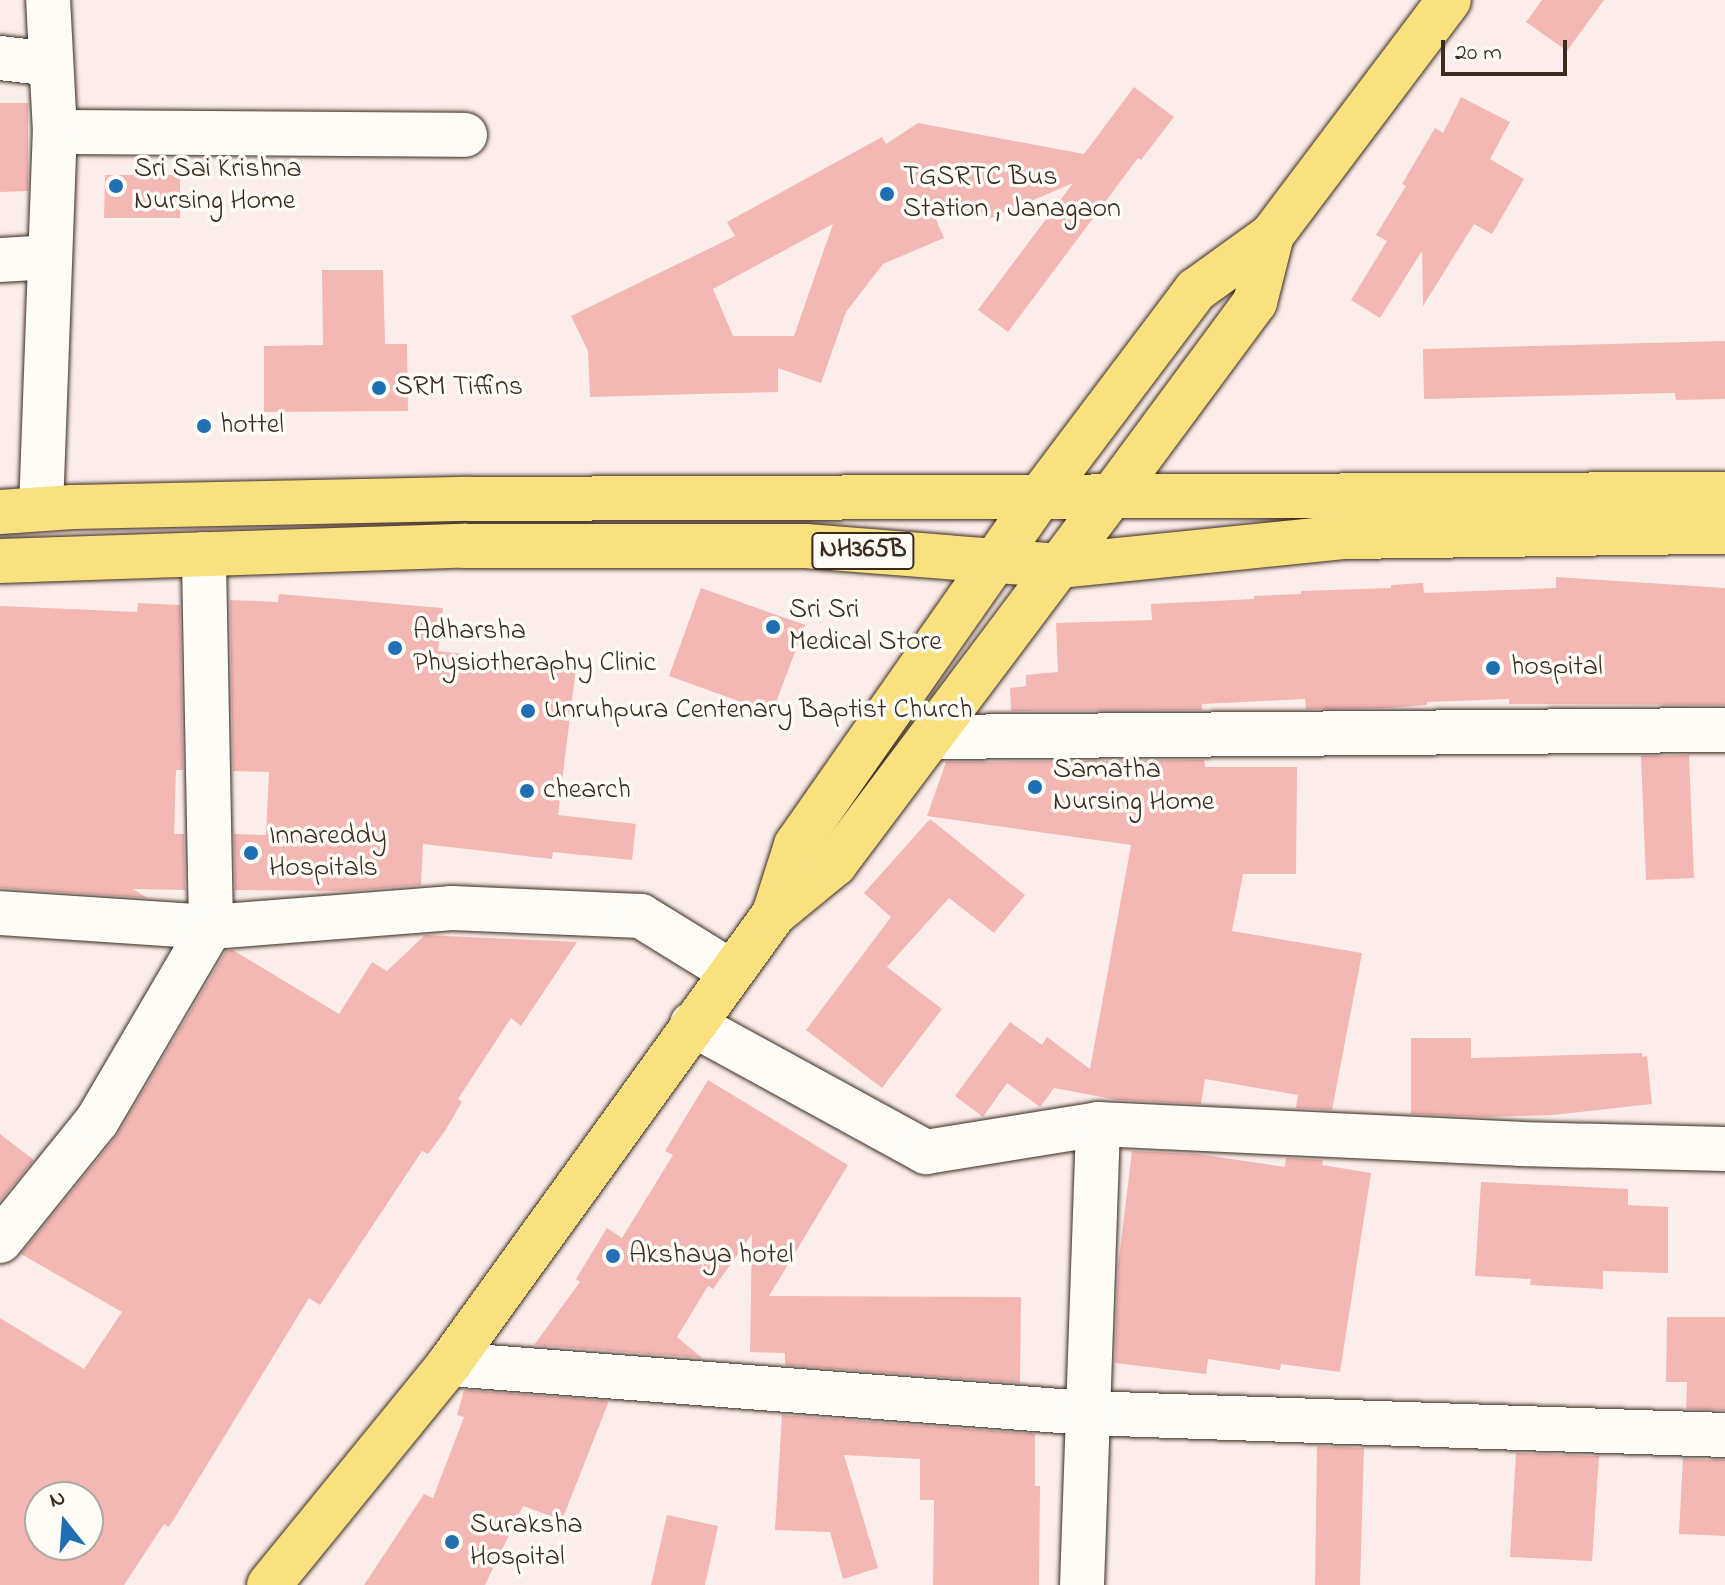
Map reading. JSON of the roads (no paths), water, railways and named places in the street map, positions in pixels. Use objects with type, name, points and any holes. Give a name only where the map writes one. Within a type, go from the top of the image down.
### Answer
[{"type":"main road","points":[[774,914],[796,845],[1039,498],[1196,290],[1272,235],[1449,0]]},
{"type":"main road","points":[[269,1585],[449,1364],[774,914],[835,864],[1110,498],[1255,302],[1272,235]]},
{"type":"main road","name":"NH365B","points":[[21,510],[485,499],[1725,494]]},
{"type":"main road","name":"NH365B","points":[[0,561],[464,546],[806,546],[1059,566],[1346,537],[1725,532]]},
{"type":"street","points":[[21,510],[50,257],[55,132],[48,0]]},
{"type":"street","points":[[0,58],[51,64]]},
{"type":"street","points":[[55,132],[465,135]]},
{"type":"street","points":[[0,260],[50,257]]},
{"type":"street","points":[[0,1241],[97,1121],[211,927],[204,554]]},
{"type":"street","points":[[931,737],[1725,730]]},
{"type":"street","points":[[0,913],[211,927],[452,908],[641,916],[730,971]]},
{"type":"street","points":[[692,1024],[926,1152],[1098,1124],[1519,1144],[1725,1149]]},
{"type":"street","points":[[1082,1585],[1098,1124]]},
{"type":"street","points":[[449,1364],[1086,1413],[1725,1435]]},
{"type":"place","name":"Sri Sai Krishna Nursing Home","points":[[116,186]]},
{"type":"place","name":"TGSRTC Bus Station , Janagaon","points":[[887,194]]},
{"type":"place","name":"SRM Tiffins","points":[[379,388]]},
{"type":"place","name":"hottel","points":[[204,426]]},
{"type":"place","name":"Sri Sri Medical Store","points":[[773,627]]},
{"type":"place","name":"Adharsha Physiotheraphy Clinic","points":[[395,648]]},
{"type":"place","name":"hospital","points":[[1493,668]]},
{"type":"place","name":"Unruhpura Centenary Baptist Church","points":[[528,711]]},
{"type":"place","name":"Samatha Nursing Home","points":[[1035,787]]},
{"type":"place","name":"chearch","points":[[527,791]]},
{"type":"place","name":"Innareddy Hospitals","points":[[251,853]]},
{"type":"place","name":"Akshaya hotel","points":[[613,1256]]},
{"type":"place","name":"Suraksha Hospital","points":[[452,1542]]}]
